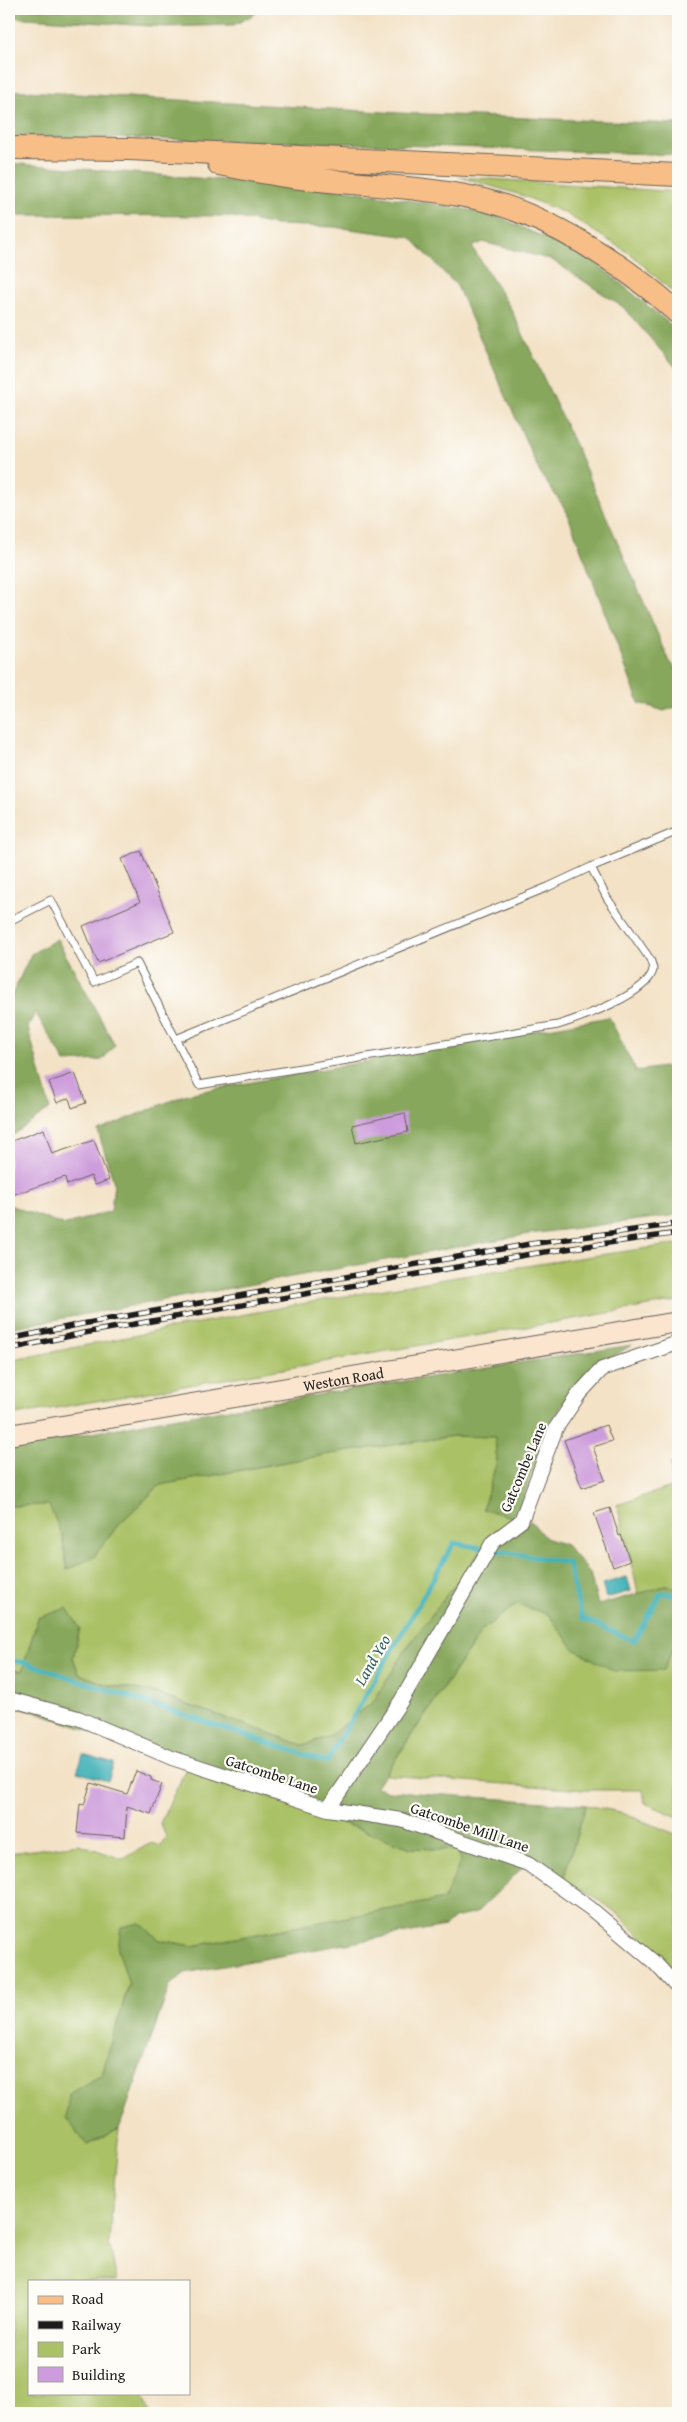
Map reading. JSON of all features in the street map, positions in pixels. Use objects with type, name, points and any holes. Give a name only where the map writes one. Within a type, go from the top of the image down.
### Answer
[{"type":"main road","points":[[9,148],[129,149],[678,175]]},
{"type":"main road","points":[[129,149],[300,178],[388,186],[476,198],[525,214],[613,260],[678,312]]},
{"type":"street","name":"Weston Road","points":[[9,1434],[678,1322]]},
{"type":"street","name":"Gatcombe Lane","points":[[9,1699],[78,1718],[172,1758],[328,1809],[401,1701],[493,1542],[521,1521],[556,1428],[578,1394],[602,1369],[678,1343]]},
{"type":"street","name":"Gatcombe Mill Lane","points":[[328,1809],[401,1820],[528,1864],[590,1908],[655,1963],[678,1988]]},
{"type":"lane","points":[[176,1039],[678,831]]},
{"type":"lane","points":[[9,921],[51,900],[94,982],[137,962],[199,1085],[558,1025],[586,1015],[639,988],[649,978],[653,969],[650,959],[607,898],[591,866]]},
{"type":"green space","points":[[9,9],[123,9],[140,13],[174,9],[258,9],[255,14],[234,25],[165,27],[9,17]]},
{"type":"green space","points":[[9,90],[400,113],[678,124],[678,155],[340,143],[9,136]]},
{"type":"green space","points":[[9,163],[347,190],[493,214],[591,259],[677,330],[678,370],[623,307],[552,260],[483,242],[472,247],[511,309],[576,447],[669,660],[678,672],[678,706],[664,711],[639,703],[566,510],[540,473],[457,286],[410,237],[334,227],[276,225],[228,216],[9,215]]},
{"type":"green space","points":[[460,177],[678,192],[678,297],[632,255],[565,213],[521,195]]},
{"type":"green space","points":[[57,939],[115,1045],[102,1060],[65,1062],[35,1012],[28,1028],[50,1109],[9,1138],[9,1001],[31,954]]},
{"type":"green space","points":[[609,1017],[636,1071],[678,1065],[678,1215],[530,1234],[9,1328],[9,1205],[64,1225],[111,1211],[114,1183],[98,1131],[187,1094]]},
{"type":"green space","points":[[678,1244],[678,1301],[9,1416],[9,1361],[342,1296],[510,1268]]},
{"type":"green space","points":[[632,1345],[598,1365],[568,1397],[548,1427],[516,1518],[483,1509],[497,1461],[495,1437],[454,1436],[329,1454],[160,1485],[118,1525],[94,1557],[67,1570],[62,1535],[49,1505],[9,1506],[9,1449],[160,1420]]},
{"type":"green space","points":[[454,1436],[495,1437],[497,1461],[483,1508],[516,1518],[408,1646],[374,1701],[328,1737],[303,1745],[148,1691],[108,1685],[79,1674],[73,1658],[80,1628],[38,1618],[22,1671],[9,1670],[9,1506],[49,1504],[62,1535],[67,1570],[94,1556],[118,1525],[160,1485],[329,1454]]},
{"type":"green space","points":[[678,1461],[678,1490],[671,1487],[671,1463]]},
{"type":"green space","points":[[671,1487],[678,1490],[678,1587],[665,1586],[639,1596],[617,1505]]},
{"type":"green space","points":[[531,1521],[545,1538],[566,1545],[590,1573],[598,1605],[665,1586],[678,1587],[678,1635],[664,1670],[614,1671],[574,1649],[549,1615],[517,1604],[483,1629],[376,1787],[389,1791],[586,1805],[562,1882],[530,1860],[476,1913],[454,1918],[445,1926],[185,1973],[170,1985],[119,2129],[87,2145],[66,2118],[69,2094],[102,2074],[129,1984],[118,1949],[121,1927],[140,1923],[160,1940],[193,1946],[444,1899],[460,1863],[458,1850],[411,1848],[40,1713],[9,1704],[9,1670],[22,1671],[38,1618],[67,1608],[80,1628],[73,1658],[79,1674],[108,1685],[148,1691],[303,1745],[328,1737],[374,1701],[408,1646],[479,1552],[506,1527]]},
{"type":"green space","points":[[517,1603],[549,1615],[574,1649],[664,1670],[678,1635],[678,1817],[645,1803],[643,1790],[584,1790],[385,1775],[483,1629]]},
{"type":"green space","points":[[187,1767],[411,1848],[458,1850],[460,1863],[445,1899],[193,1946],[160,1940],[139,1923],[118,1949],[129,1984],[102,2074],[69,2094],[87,2145],[119,2129],[109,2242],[117,2280],[28,2280],[28,2394],[141,2394],[149,2413],[9,2413],[9,1853],[79,1844],[123,1859],[151,1843],[161,1846],[166,1836],[160,1823]]},
{"type":"green space","points":[[586,1805],[620,1812],[678,1835],[678,1974],[618,1914],[591,1894],[562,1882]]},
{"type":"water","points":[[627,1577],[631,1591],[606,1598],[602,1584]]},
{"type":"water","points":[[83,1754],[114,1763],[108,1781],[77,1772]]},
{"type":"building","points":[[141,851],[174,932],[98,963],[83,926],[140,902],[122,859]]},
{"type":"building","points":[[75,1073],[86,1103],[72,1108],[69,1098],[57,1103],[49,1082]]},
{"type":"building","points":[[405,1113],[408,1132],[356,1143],[352,1125]]},
{"type":"building","points":[[44,1129],[52,1154],[94,1140],[109,1180],[95,1185],[91,1176],[67,1185],[65,1177],[9,1196],[9,1142]]},
{"type":"building","points":[[606,1425],[612,1441],[593,1447],[605,1480],[582,1488],[564,1440]]},
{"type":"building","points":[[610,1508],[630,1561],[613,1567],[594,1513]]},
{"type":"building","points":[[136,1771],[162,1784],[151,1814],[127,1806],[125,1837],[77,1833],[80,1804],[84,1805],[91,1783],[127,1794]]},
{"type":"waterway","name":"Land Yeo","points":[[9,1661],[23,1662],[327,1762],[454,1543],[568,1563],[582,1618],[634,1641],[661,1593],[678,1595]]},
{"type":"railway","points":[[9,1339],[82,1324],[530,1244],[678,1224]]},
{"type":"railway","points":[[9,1349],[84,1333],[531,1254],[678,1233]]}]
